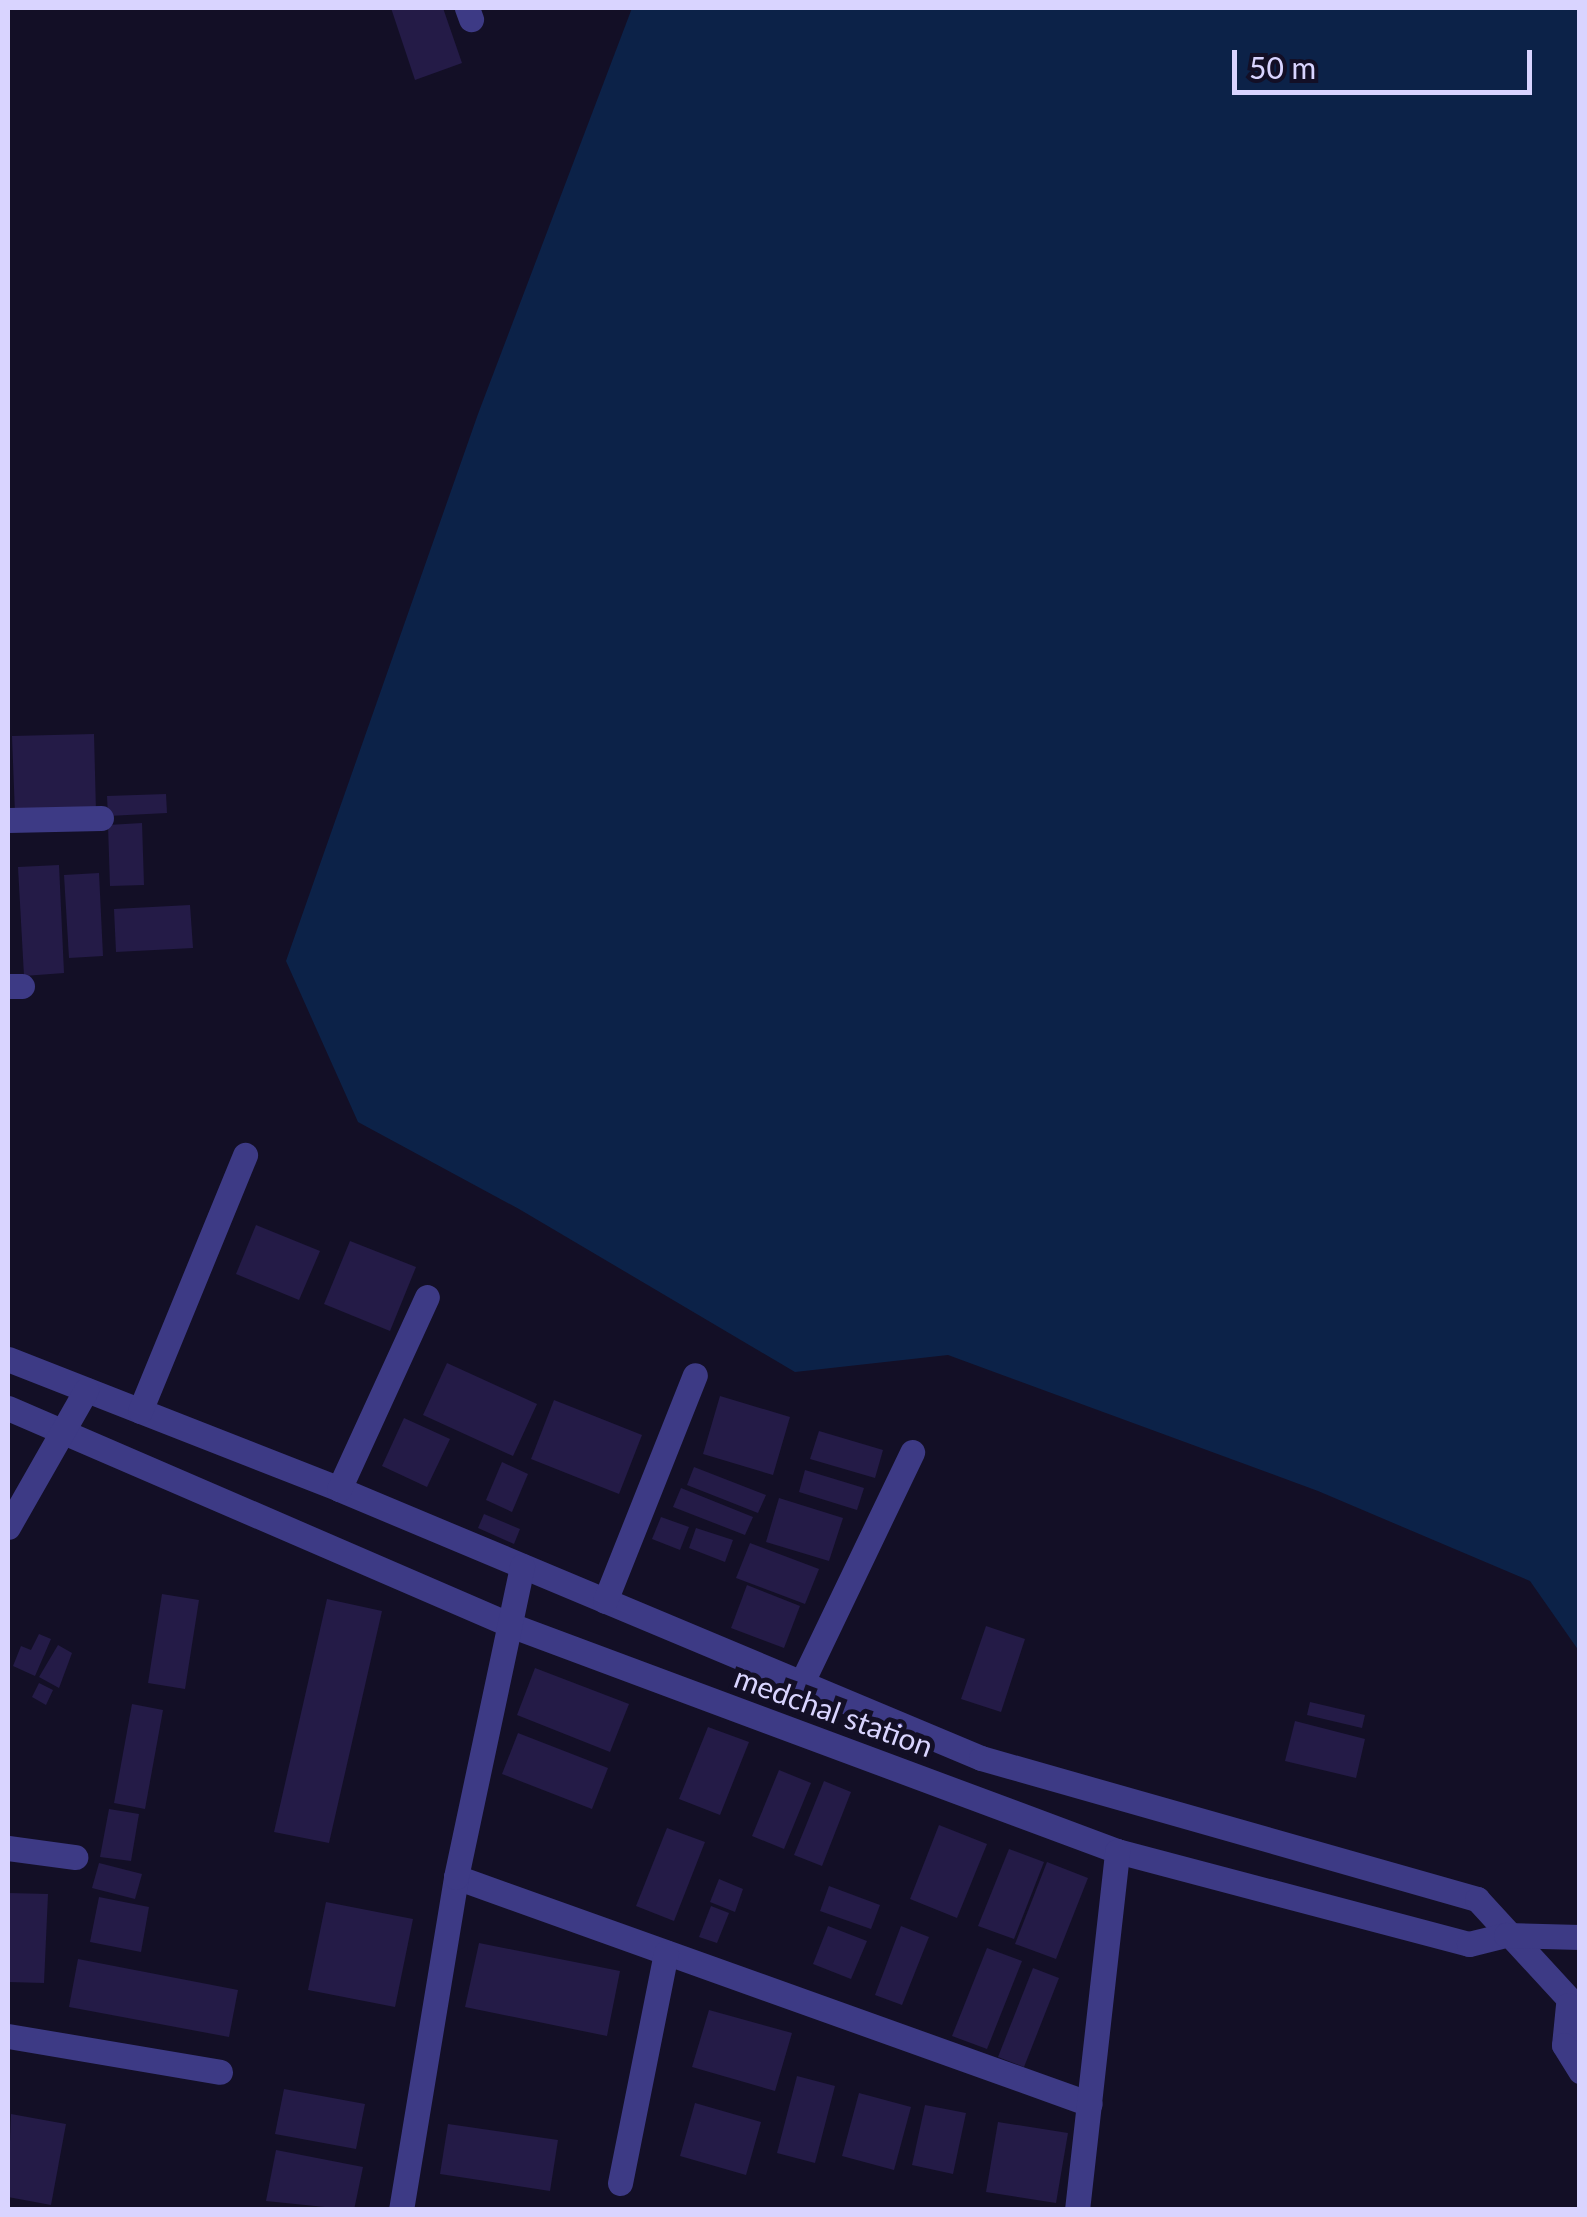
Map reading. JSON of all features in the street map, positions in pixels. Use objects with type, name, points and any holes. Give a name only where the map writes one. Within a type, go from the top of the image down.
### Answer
[{"type":"street","points":[[8,820],[100,818]]},
{"type":"street","points":[[140,1411],[245,1155]]},
{"type":"street","points":[[339,1489],[427,1296]]},
{"type":"street","points":[[8,1359],[339,1489],[982,1758],[1477,1899],[1574,2008],[1564,2045],[1580,2071]]},
{"type":"street","points":[[605,1600],[695,1375]]},
{"type":"street","points":[[8,1528],[59,1430],[86,1390]]},
{"type":"street","name":"medchal station","points":[[8,1408],[514,1626],[1117,1852],[1469,1944],[1506,1935],[1580,1937]]},
{"type":"street","points":[[802,1682],[912,1452]]},
{"type":"street","points":[[401,2210],[456,1878],[514,1626],[522,1566]]},
{"type":"street","points":[[8,1848],[75,1857]]},
{"type":"street","points":[[1076,2210],[1117,1852]]},
{"type":"street","points":[[456,1878],[1090,2104]]},
{"type":"street","points":[[620,2183],[666,1953]]},
{"type":"street","points":[[8,2036],[220,2072]]},
{"type":"water","points":[[632,8],[1579,8],[1579,1651],[1530,1581],[1318,1491],[948,1355],[795,1372],[519,1209],[358,1122],[286,961],[478,414]]},
{"type":"building","points":[[391,8],[443,8],[462,63],[415,80]]},
{"type":"building","points":[[94,734],[96,812],[15,814],[12,736]]},
{"type":"building","points":[[166,794],[167,813],[108,816],[107,796]]},
{"type":"building","points":[[142,823],[144,885],[110,886],[108,825]]},
{"type":"building","points":[[59,865],[64,973],[24,976],[18,867]]},
{"type":"building","points":[[99,873],[103,956],[69,958],[64,875]]},
{"type":"building","points":[[190,905],[193,948],[116,952],[114,909]]},
{"type":"building","points":[[256,1225],[320,1251],[299,1300],[236,1274]]},
{"type":"building","points":[[350,1241],[416,1267],[390,1331],[324,1304]]},
{"type":"building","points":[[447,1363],[537,1404],[513,1456],[423,1415]]},
{"type":"building","points":[[720,1396],[790,1417],[773,1475],[703,1454]]},
{"type":"building","points":[[554,1400],[642,1435],[619,1494],[531,1459]]},
{"type":"building","points":[[404,1418],[450,1439],[427,1487],[382,1466]]},
{"type":"building","points":[[819,1431],[883,1450],[875,1478],[810,1459]]},
{"type":"building","points":[[502,1462],[528,1474],[512,1512],[486,1500]]},
{"type":"building","points":[[694,1467],[766,1495],[758,1513],[687,1485]]},
{"type":"building","points":[[805,1470],[864,1488],[857,1510],[799,1492]]},
{"type":"building","points":[[681,1488],[753,1517],[745,1535],[673,1507]]},
{"type":"building","points":[[779,1498],[843,1518],[829,1561],[766,1542]]},
{"type":"building","points":[[484,1514],[520,1529],[514,1544],[478,1528]]},
{"type":"building","points":[[661,1517],[689,1527],[680,1550],[652,1539]]},
{"type":"building","points":[[696,1528],[733,1540],[725,1562],[689,1548]]},
{"type":"building","points":[[750,1543],[819,1569],[805,1604],[736,1578]]},
{"type":"building","points":[[747,1585],[800,1606],[784,1648],[731,1628]]},
{"type":"building","points":[[162,1594],[199,1600],[185,1689],[148,1683]]},
{"type":"building","points":[[327,1599],[382,1611],[329,1843],[274,1832]]},
{"type":"building","points":[[986,1626],[1025,1639],[1001,1712],[961,1699]]},
{"type":"building","points":[[39,1634],[51,1639],[35,1676],[13,1666],[21,1646],[31,1650]]},
{"type":"building","points":[[58,1645],[72,1653],[59,1688],[39,1677]]},
{"type":"building","points":[[535,1668],[629,1704],[610,1752],[517,1715]]},
{"type":"building","points":[[39,1683],[53,1690],[46,1705],[32,1697]]},
{"type":"building","points":[[1310,1702],[1365,1715],[1362,1728],[1307,1715]]},
{"type":"building","points":[[132,1704],[163,1710],[145,1809],[114,1803]]},
{"type":"building","points":[[1295,1721],[1365,1739],[1356,1778],[1285,1761]]},
{"type":"building","points":[[708,1727],[749,1742],[720,1815],[679,1799]]},
{"type":"building","points":[[518,1733],[608,1768],[592,1809],[502,1774]]},
{"type":"building","points":[[779,1770],[811,1783],[784,1849],[752,1836]]},
{"type":"building","points":[[824,1781],[851,1792],[822,1866],[794,1855]]},
{"type":"building","points":[[109,1809],[139,1814],[131,1861],[100,1857]]},
{"type":"building","points":[[939,1825],[987,1844],[957,1918],[910,1899]]},
{"type":"building","points":[[667,1828],[705,1842],[674,1921],[636,1906]]},
{"type":"building","points":[[1009,1849],[1044,1862],[1014,1939],[978,1926]]},
{"type":"building","points":[[1047,1862],[1088,1878],[1056,1959],[1015,1944]]},
{"type":"building","points":[[99,1863],[142,1874],[135,1899],[92,1888]]},
{"type":"building","points":[[719,1879],[743,1889],[735,1912],[710,1902]]},
{"type":"building","points":[[829,1886],[880,1905],[871,1929],[820,1911]]},
{"type":"building","points":[[8,1893],[48,1894],[44,1983],[8,1982]]},
{"type":"building","points":[[99,1897],[149,1907],[141,1952],[90,1942]]},
{"type":"building","points":[[326,1902],[413,1919],[395,2007],[308,1990]]},
{"type":"building","points":[[711,1906],[729,1913],[717,1943],[699,1937]]},
{"type":"building","points":[[828,1926],[867,1941],[851,1979],[813,1964]]},
{"type":"building","points":[[901,1926],[929,1937],[902,2005],[875,1995]]},
{"type":"building","points":[[479,1943],[620,1971],[607,2036],[465,2007]]},
{"type":"building","points":[[987,1948],[1022,1961],[987,2049],[952,2036]]},
{"type":"building","points":[[78,1959],[238,1990],[229,2037],[69,2007]]},
{"type":"building","points":[[1033,1968],[1059,1978],[1024,2067],[998,2057]]},
{"type":"building","points":[[709,2010],[792,2033],[775,2091],[692,2067]]},
{"type":"building","points":[[797,2076],[835,2086],[815,2163],[777,2153]]},
{"type":"building","points":[[284,2089],[365,2104],[356,2149],[275,2134]]},
{"type":"building","points":[[859,2093],[911,2107],[894,2170],[842,2156]]},
{"type":"building","points":[[695,2103],[761,2122],[746,2175],[680,2156]]},
{"type":"building","points":[[925,2105],[966,2113],[953,2174],[912,2165]]},
{"type":"building","points":[[11,2114],[66,2124],[51,2205],[8,2197]]},
{"type":"building","points":[[998,2122],[1068,2133],[1056,2203],[986,2192]]},
{"type":"building","points":[[448,2124],[558,2140],[550,2191],[440,2174]]},
{"type":"building","points":[[276,2150],[363,2167],[354,2210],[266,2201]]}]
